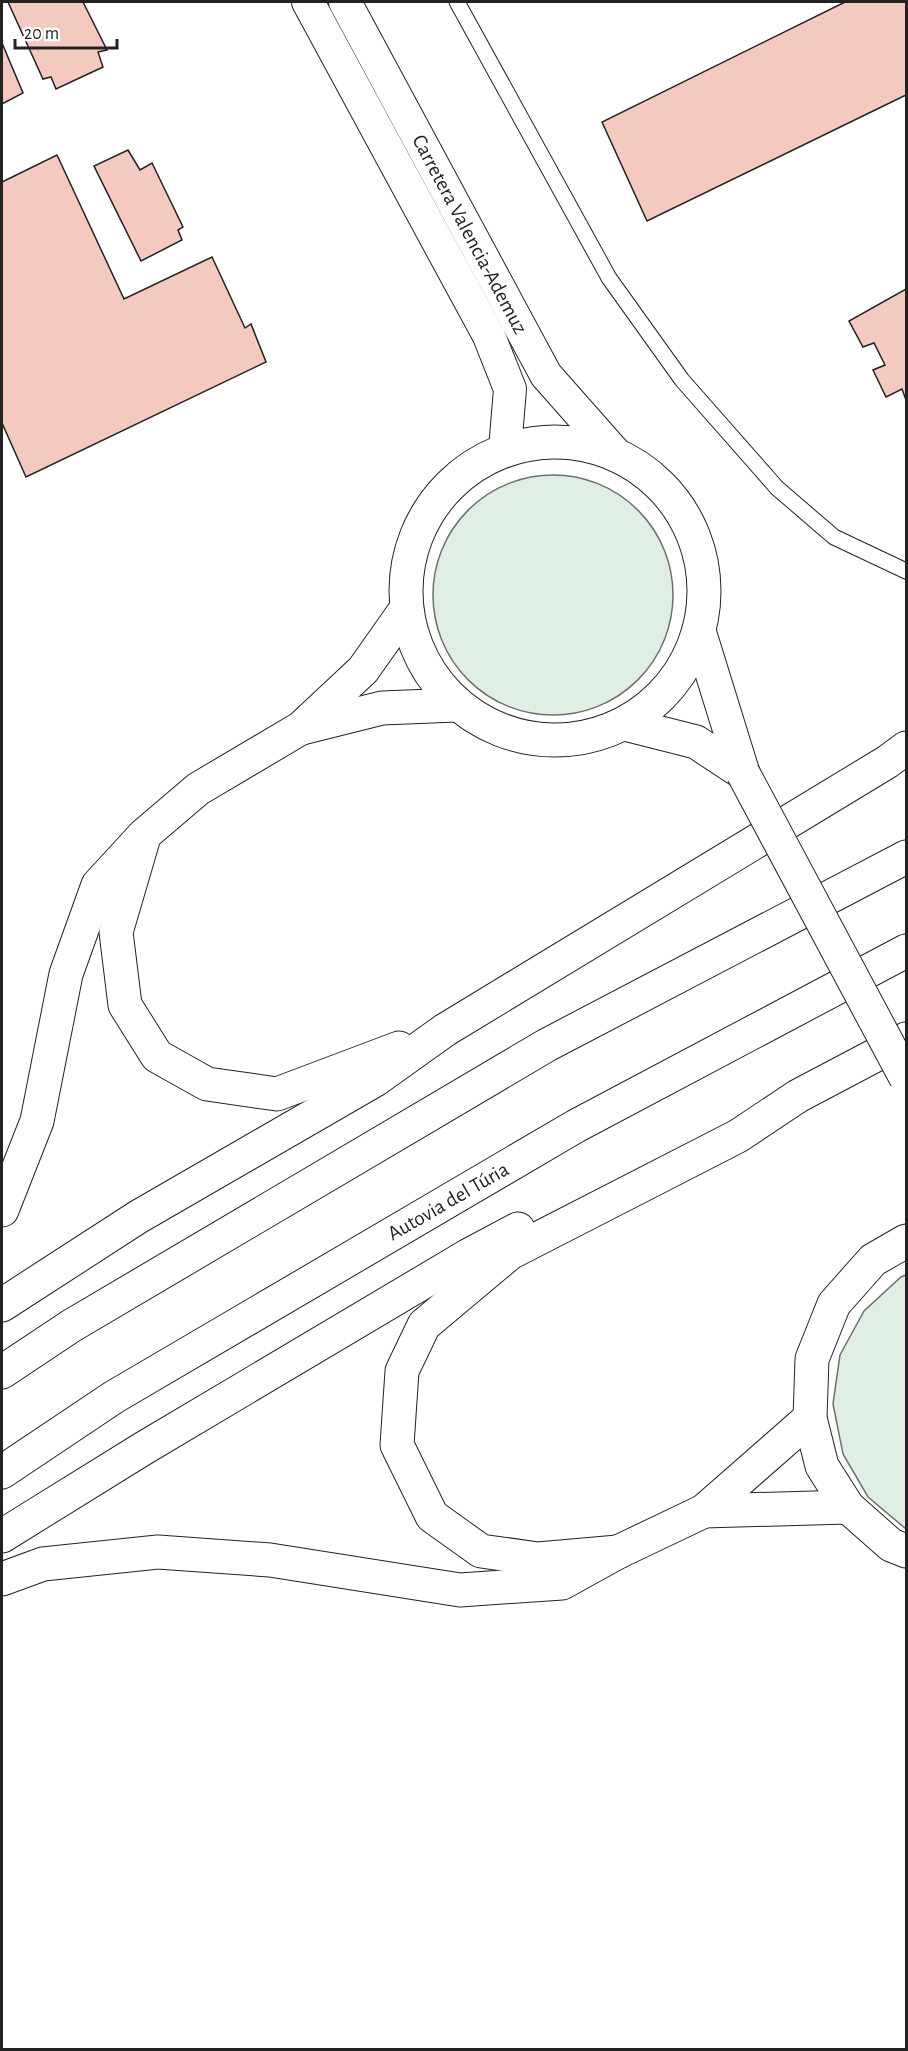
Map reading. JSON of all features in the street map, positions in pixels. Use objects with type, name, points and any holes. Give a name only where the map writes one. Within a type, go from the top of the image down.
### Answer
[{"type":"main road","points":[[541,441],[578,442],[614,453],[651,475],[680,507],[698,546],[705,588],[699,631],[683,668],[658,700],[625,724],[583,739],[538,740],[494,729],[457,705],[432,677],[415,645],[406,609],[408,559],[428,512],[461,474],[505,449],[541,441]]},
{"type":"main road","points":[[2,1210],[37,1121],[66,974],[98,885],[144,835],[198,789],[301,728],[363,670],[406,609]]},
{"type":"main road","points":[[699,631],[743,773],[906,1078]]},
{"type":"main road","points":[[301,728],[382,708],[457,705]]},
{"type":"main road","points":[[625,724],[696,742],[743,773]]},
{"type":"main road","points":[[2,1305],[138,1217],[375,1080],[445,1030],[887,762],[906,748]]},
{"type":"main road","points":[[144,835],[116,932],[125,1005],[157,1056],[207,1084],[277,1094],[445,1030]]},
{"type":"main road","points":[[2,1372],[71,1326],[547,1045],[906,857]]},
{"type":"main road","name":"Autovia del Túria","points":[[2,1472],[114,1397],[576,1126],[906,951]]},
{"type":"main road","points":[[618,1552],[538,1559],[481,1551],[432,1516],[397,1445],[402,1371],[424,1325],[510,1253],[738,1136],[798,1096],[906,1039]]},
{"type":"main road","points":[[2,1536],[144,1448],[469,1255],[728,1119],[798,1096]]},
{"type":"main road","points":[[906,1241],[873,1260],[834,1304],[812,1359],[810,1418],[822,1466],[848,1507],[891,1545],[906,1551]]},
{"type":"main road","points":[[2,1579],[43,1564],[158,1552],[270,1560],[460,1590],[562,1582],[704,1511],[810,1418]]},
{"type":"main road","points":[[704,1511],[848,1507]]},
{"type":"street","name":"Carretera Valencia-Ademuz","points":[[308,2],[489,336],[510,389],[505,449]]},
{"type":"street","name":"Carretera Valencia-Ademuz","points":[[345,2],[546,375],[614,453]]},
{"type":"lane","points":[[457,2],[609,278],[682,380],[777,488],[834,537],[906,571]]},
{"type":"green space","points":[[553,475],[576,477],[599,484],[620,495],[638,510],[653,528],[664,549],[671,572],[673,595],[671,618],[664,641],[653,662],[638,680],[620,695],[599,706],[576,713],[553,715],[530,713],[507,706],[486,695],[468,680],[453,662],[442,641],[435,618],[433,595],[435,572],[442,549],[453,528],[468,510],[486,495],[507,484],[530,477]]},
{"type":"green space","points":[[906,1275],[906,1529],[868,1497],[843,1454],[833,1404],[840,1355],[864,1311]]},
{"type":"building","points":[[8,2],[83,2],[107,50],[98,52],[103,67],[56,89],[51,77],[43,79]]},
{"type":"building","points":[[845,2],[906,2],[906,95],[647,221],[602,122]]},
{"type":"building","points":[[2,43],[23,93],[2,104]]},
{"type":"building","points":[[128,150],[140,170],[152,163],[183,227],[178,230],[182,240],[141,261],[94,166]]},
{"type":"building","points":[[57,155],[124,299],[212,257],[245,328],[251,324],[266,362],[26,477],[2,423],[2,182]]},
{"type":"building","points":[[906,289],[906,400],[902,389],[886,397],[873,370],[885,365],[874,343],[863,347],[849,321]]}]
